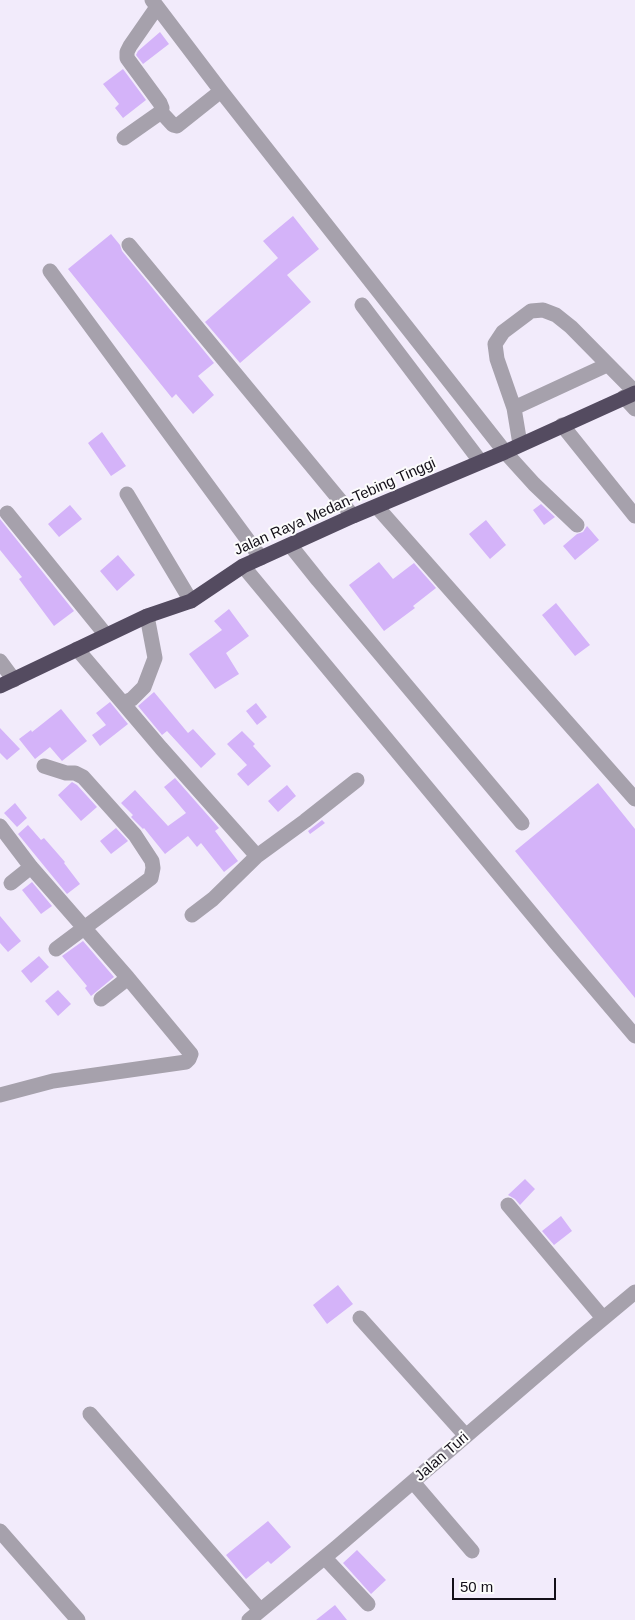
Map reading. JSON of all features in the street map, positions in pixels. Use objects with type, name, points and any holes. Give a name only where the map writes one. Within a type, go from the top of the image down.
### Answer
[{"type":"highway","name":"Jalan Raya Medan-Tebing Tinggi","points":[[7,683],[147,616],[191,601],[243,566],[353,516],[505,452],[631,394]]},
{"type":"street","points":[[221,91],[177,126],[161,112],[162,108],[156,97],[127,58],[127,52],[154,3],[505,452],[534,484],[577,525]]},
{"type":"street","points":[[124,138],[161,112]]},
{"type":"street","points":[[129,245],[353,516]]},
{"type":"street","points":[[50,271],[261,558]]},
{"type":"street","points":[[362,305],[480,461]]},
{"type":"street","points":[[520,444],[514,408],[497,359],[495,344],[503,332],[530,311],[543,310],[556,315],[571,327],[631,394],[635,409]]},
{"type":"street","points":[[514,408],[607,365]]},
{"type":"street","points":[[562,425],[635,516]]},
{"type":"street","points":[[127,494],[191,601]]},
{"type":"street","points":[[378,507],[635,799]]},
{"type":"street","points":[[7,512],[106,635]]},
{"type":"street","points":[[290,545],[522,824]]},
{"type":"street","points":[[243,566],[635,1036]]},
{"type":"street","points":[[122,702],[132,699],[144,687],[155,658],[147,616]]},
{"type":"street","points":[[77,649],[257,856]]},
{"type":"street","points":[[0,661],[7,683]]},
{"type":"street","points":[[44,766],[66,773],[74,773],[83,778],[134,835],[152,861],[153,873],[151,878],[56,949]]},
{"type":"street","points":[[192,915],[214,899],[257,856],[357,780]]},
{"type":"street","points":[[0,826],[31,867],[128,978],[191,1054],[190,1059],[186,1062],[54,1081],[0,1095]]},
{"type":"street","points":[[10,883],[31,867]]},
{"type":"street","points":[[101,1000],[128,978]]},
{"type":"street","points":[[508,1205],[603,1318]]},
{"type":"street","name":"Jalan Turi","points":[[255,1615],[325,1558],[635,1292]]},
{"type":"street","points":[[360,1318],[466,1436]]},
{"type":"street","points":[[90,1414],[255,1615]]},
{"type":"street","points":[[412,1482],[472,1550]]},
{"type":"street","points":[[0,1531],[78,1620]]},
{"type":"street","points":[[325,1558],[368,1604]]},
{"type":"building","points":[[160,32],[169,44],[143,64],[136,55],[138,51]]},
{"type":"building","points":[[123,69],[146,100],[123,118],[115,108],[119,104],[103,84]]},
{"type":"building","points":[[293,216],[319,249],[287,275],[311,302],[240,363],[205,322],[278,258],[263,241]]},
{"type":"building","points":[[111,234],[120,245],[122,251],[214,363],[198,376],[214,395],[193,414],[176,394],[172,398],[68,269]]},
{"type":"building","points":[[102,432],[126,466],[111,476],[88,443]]},
{"type":"building","points":[[541,504],[555,517],[544,525],[533,510]]},
{"type":"building","points":[[70,505],[82,519],[59,537],[48,524]]},
{"type":"building","points":[[0,519],[74,611],[54,626],[19,579],[22,577],[0,550]]},
{"type":"building","points":[[486,520],[506,545],[490,559],[469,534]]},
{"type":"building","points":[[587,526],[599,540],[575,560],[563,546],[577,534],[583,532]]},
{"type":"building","points":[[118,555],[135,575],[117,591],[100,571]]},
{"type":"building","points":[[379,562],[393,579],[414,563],[436,588],[413,606],[415,608],[384,631],[349,585]]},
{"type":"building","points":[[556,603],[590,645],[575,656],[542,615]]},
{"type":"building","points":[[229,609],[249,636],[226,653],[239,674],[215,689],[189,654],[222,630],[214,621]]},
{"type":"building","points":[[154,692],[188,733],[193,729],[216,754],[201,768],[167,731],[162,735],[138,706]]},
{"type":"building","points":[[110,702],[128,724],[100,746],[92,735],[106,725],[96,713]]},
{"type":"building","points":[[256,703],[267,717],[257,725],[246,711]]},
{"type":"building","points":[[61,709],[87,741],[62,761],[50,747],[35,759],[19,739],[31,730],[32,732]]},
{"type":"building","points":[[0,728],[20,749],[7,760],[0,753]]},
{"type":"building","points":[[242,731],[255,744],[253,746],[271,766],[248,786],[237,774],[247,765],[227,744]]},
{"type":"building","points":[[175,778],[219,828],[215,831],[238,861],[224,872],[201,843],[197,847],[188,836],[165,854],[144,828],[131,817],[133,815],[121,803],[135,790],[168,826],[186,813],[164,787]]},
{"type":"building","points":[[72,782],[97,807],[81,821],[58,795]]},
{"type":"building","points":[[598,783],[635,829],[635,998],[515,851]]},
{"type":"building","points":[[287,785],[296,796],[278,812],[268,801]]},
{"type":"building","points":[[15,803],[27,818],[17,827],[4,813]]},
{"type":"building","points":[[322,820],[325,823],[310,834],[308,831]]},
{"type":"building","points":[[28,825],[41,840],[44,838],[65,862],[80,884],[67,894],[18,834]]},
{"type":"building","points":[[116,828],[128,841],[111,854],[100,841]]},
{"type":"building","points":[[32,882],[52,906],[41,914],[22,890]]},
{"type":"building","points":[[0,916],[21,941],[8,952],[0,943]]},
{"type":"building","points":[[83,941],[114,977],[91,996],[85,988],[87,986],[62,956]]},
{"type":"building","points":[[39,956],[49,967],[31,983],[21,971]]},
{"type":"building","points":[[58,990],[71,1004],[58,1016],[45,1001]]},
{"type":"building","points":[[525,1179],[535,1189],[520,1205],[508,1195]]},
{"type":"building","points":[[561,1216],[572,1231],[554,1245],[542,1231]]},
{"type":"building","points":[[338,1285],[353,1304],[327,1324],[313,1305]]},
{"type":"building","points":[[268,1521],[291,1547],[271,1564],[268,1561],[246,1579],[226,1555]]},
{"type":"building","points":[[357,1550],[386,1580],[371,1594],[343,1563]]},
{"type":"building","points":[[335,1605],[347,1620],[316,1620]]}]
